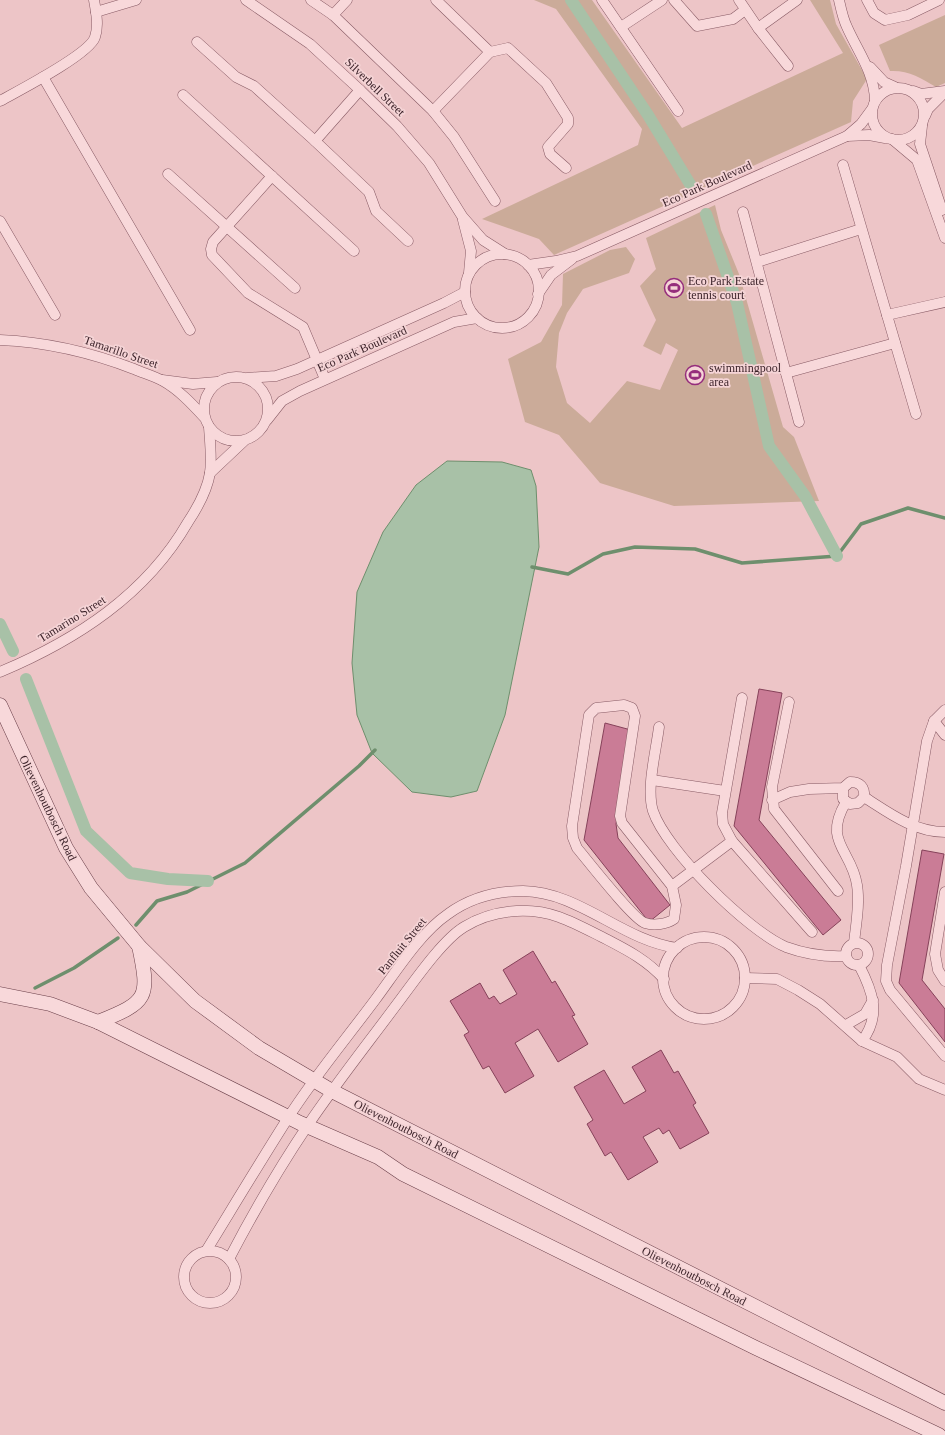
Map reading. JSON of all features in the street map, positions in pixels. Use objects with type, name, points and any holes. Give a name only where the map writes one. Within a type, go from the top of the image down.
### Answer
[{"type":"main road","name":"Olievenhoutbosch Road","points":[[0,705],[66,848],[91,888],[139,946],[195,1001],[259,1048],[332,1091],[945,1403]]},
{"type":"main road","points":[[98,1022],[126,1011],[135,1005],[142,995],[146,977],[139,946]]},
{"type":"main road","points":[[0,994],[50,1004],[98,1022],[288,1117],[378,1158],[403,1174],[756,1348],[939,1435]]},
{"type":"street","points":[[0,101],[43,77],[80,53],[90,44],[95,38],[97,26],[94,0]]},
{"type":"street","points":[[96,12],[136,0]]},
{"type":"street","name":"Silverbell Street","points":[[246,0],[310,44],[397,126],[429,163],[462,216],[489,245],[504,254]]},
{"type":"street","points":[[311,0],[333,15],[433,111],[454,138],[495,201]]},
{"type":"street","points":[[333,15],[347,0]]},
{"type":"street","points":[[436,0],[490,52]]},
{"type":"street","points":[[602,0],[678,111]]},
{"type":"street","points":[[621,27],[662,0]]},
{"type":"street","points":[[674,0],[697,26],[731,20],[745,10]]},
{"type":"street","points":[[739,0],[758,28],[788,66]]},
{"type":"street","points":[[758,28],[797,0]]},
{"type":"street","points":[[839,0],[847,29],[864,60],[873,82],[872,118],[875,126],[880,133],[917,160],[945,238]]},
{"type":"street","points":[[867,0],[874,13],[885,20],[893,20],[908,15],[938,0]]},
{"type":"street","points":[[197,42],[236,77],[254,86],[369,192],[376,211],[408,242]]},
{"type":"street","points":[[433,111],[490,52],[508,48],[546,83],[569,121],[548,147],[550,154],[566,168]]},
{"type":"street","points":[[864,60],[884,82],[895,87],[904,88],[921,94],[945,92]]},
{"type":"street","points":[[43,77],[190,330]]},
{"type":"street","points":[[873,105],[880,94],[895,87]]},
{"type":"street","points":[[315,141],[360,90]]},
{"type":"street","points":[[912,91],[920,98],[924,107],[920,144],[945,217]]},
{"type":"street","points":[[889,139],[901,140],[909,138],[916,133],[928,109],[945,92]]},
{"type":"street","points":[[183,95],[354,251]]},
{"type":"street","name":"Eco Park Boulevard","points":[[528,265],[577,256],[847,136],[861,124],[873,105]]},
{"type":"street","name":"Eco Park Boulevard","points":[[847,136],[869,135],[889,139]]},
{"type":"street","points":[[843,165],[916,414]]},
{"type":"street","points":[[168,174],[228,226],[294,288]]},
{"type":"street","points":[[272,176],[213,242],[211,249],[212,255],[248,294],[303,327],[325,379]]},
{"type":"street","points":[[743,212],[799,422]]},
{"type":"street","name":"Silverbell Street","points":[[462,216],[471,251],[469,274]]},
{"type":"street","points":[[0,221],[55,315]]},
{"type":"street","points":[[757,262],[861,229]]},
{"type":"street","points":[[504,254],[517,258],[528,265],[538,283],[538,294],[536,305],[529,315],[515,325],[498,328],[486,324],[477,318],[466,301],[465,292],[469,274],[475,266],[484,259],[494,255],[504,254]]},
{"type":"street","name":"Eco Park Boulevard","points":[[538,294],[551,275],[577,256]]},
{"type":"street","name":"Eco Park Boulevard","points":[[247,378],[276,376],[316,360],[444,303],[465,292]]},
{"type":"street","points":[[887,315],[945,302]]},
{"type":"street","name":"Eco Park Boulevard","points":[[267,420],[282,401],[325,379],[454,322],[477,318]]},
{"type":"street","name":"Tamarillo Street","points":[[0,340],[32,341],[70,348],[106,358],[162,380],[194,384],[217,382]]},
{"type":"street","points":[[786,373],[895,343]]},
{"type":"street","points":[[237,376],[247,378],[258,385],[266,395],[269,407],[267,420],[258,433],[244,441],[234,442],[224,440],[216,435],[209,427],[204,417],[203,407],[206,397],[217,382],[237,376]]},
{"type":"street","name":"Tamarillo Street","points":[[162,380],[186,398],[204,417]]},
{"type":"street","name":"Tamarino Street","points":[[0,672],[35,657],[84,629],[113,609],[150,575],[181,536],[198,506],[210,473],[211,447],[209,427]]},
{"type":"street","name":"Tamarino Street","points":[[210,473],[244,441]]},
{"type":"street","points":[[742,698],[725,791],[722,813],[723,824],[732,841],[812,932]]},
{"type":"street","points":[[789,702],[772,787],[774,809],[838,891]]},
{"type":"street","points":[[624,705],[632,708],[634,711],[635,716],[620,816],[622,823],[672,886],[676,905],[674,918],[664,923],[644,923],[632,912],[577,848],[573,838],[572,826],[589,715],[593,710],[624,705]]},
{"type":"street","points":[[945,710],[934,721],[927,741],[887,965],[886,981],[896,998],[945,1056]]},
{"type":"street","points":[[934,721],[945,735]]},
{"type":"street","points":[[659,727],[651,798],[657,819],[671,842],[694,870],[745,921],[785,946],[808,954],[846,956]]},
{"type":"street","points":[[652,780],[725,791]]},
{"type":"street","points":[[772,800],[790,792],[809,789],[843,788],[850,782],[859,784],[863,787],[864,797],[862,801],[854,805],[846,802],[842,796],[843,788]]},
{"type":"street","points":[[864,797],[913,826],[928,831],[945,832]]},
{"type":"street","points":[[846,802],[837,822],[837,831],[838,842],[857,883],[858,896],[854,943]]},
{"type":"street","points":[[672,886],[732,841]]},
{"type":"street","name":"Panfluit Street","points":[[206,1251],[288,1117],[433,926],[448,914],[478,898],[498,893],[523,891],[542,893],[582,906],[643,940],[663,946],[677,948]]},
{"type":"street","points":[[945,892],[935,954],[938,970],[945,981]]},
{"type":"street","points":[[229,1259],[255,1210],[307,1126],[419,976],[450,938],[463,927],[491,915],[507,912],[531,911],[560,917],[641,958],[664,979]]},
{"type":"street","points":[[701,937],[714,938],[726,944],[736,953],[743,964],[745,978],[741,996],[729,1011],[718,1017],[706,1019],[693,1018],[681,1012],[672,1003],[666,992],[664,979],[665,968],[669,957],[677,948],[688,941],[701,937]]},
{"type":"street","points":[[854,943],[862,944],[867,951],[866,960],[859,965],[850,963],[846,956],[847,948],[854,943]]},
{"type":"street","points":[[859,965],[867,981],[873,1000],[873,1019],[870,1029],[862,1041]]},
{"type":"street","points":[[745,978],[777,980],[820,1004],[846,1025],[862,1041],[897,1057],[919,1079],[945,1090]]},
{"type":"street","points":[[846,1025],[865,1014],[873,1000]]},
{"type":"street","points":[[206,1251],[222,1254],[229,1259],[236,1274],[232,1291],[226,1297],[219,1301],[210,1303],[194,1297],[188,1291],[184,1274],[191,1259],[206,1251]]},
{"type":"shaded area","points":[[534,0],[592,0],[682,128],[843,53],[810,0],[830,0],[836,24],[867,79],[853,101],[851,122],[554,255],[539,239],[482,219],[638,145],[642,129],[556,9]]},
{"type":"shaded area","points":[[945,15],[945,83],[936,87],[909,73],[890,71],[879,45]]},
{"type":"shaded area","points":[[715,205],[721,230],[739,274],[783,427],[794,437],[819,501],[674,506],[600,483],[559,435],[525,422],[508,359],[541,342],[562,305],[563,274],[610,250],[626,247],[635,259],[629,273],[583,289],[567,313],[559,333],[556,367],[567,403],[590,423],[627,381],[660,390],[678,350],[666,343],[661,355],[643,346],[656,320],[640,286],[656,269],[646,238]]},
{"type":"shaded area","points":[[447,461],[502,462],[531,470],[536,486],[539,547],[505,715],[477,791],[451,797],[412,792],[372,753],[357,715],[352,663],[357,592],[383,532],[416,485]]},
{"type":"building","points":[[759,689],[782,693],[759,820],[841,920],[823,935],[734,826]]},
{"type":"building","points":[[605,723],[631,730],[616,824],[618,838],[670,905],[649,922],[584,840]]},
{"type":"building","points":[[922,850],[944,854],[922,980],[945,1009],[945,1042],[899,983]]},
{"type":"building","points":[[533,951],[552,983],[555,981],[575,1015],[572,1016],[588,1044],[558,1062],[538,1029],[515,1043],[534,1076],[505,1093],[489,1066],[483,1069],[464,1035],[469,1032],[450,1001],[480,983],[489,999],[494,996],[500,1004],[517,994],[503,970]]},
{"type":"building","points":[[661,1050],[674,1073],[678,1071],[696,1103],[693,1105],[709,1133],[680,1149],[669,1130],[663,1134],[659,1128],[643,1137],[658,1162],[628,1180],[611,1152],[605,1156],[587,1124],[593,1120],[574,1087],[604,1070],[624,1104],[646,1091],[632,1067]]},
{"type":"waterway","points":[[571,0],[648,115],[693,189]]},
{"type":"waterway","points":[[706,214],[737,303],[769,446],[805,496],[837,556]]},
{"type":"waterway","points":[[532,567],[568,574],[603,554],[635,547],[695,549],[742,563],[837,556],[861,524],[908,508],[945,518]]},
{"type":"waterway","points":[[0,624],[13,651]]},
{"type":"waterway","points":[[26,679],[86,831],[130,873],[168,879],[208,881]]},
{"type":"waterway","points":[[136,925],[157,901],[187,892],[245,863],[359,766],[375,750]]},
{"type":"waterway","points":[[35,988],[74,968],[118,938]]},
{"type":"place","name":"Eco Park Estate tennis court","points":[[674,288]]},
{"type":"place","name":"swimmingpool area","points":[[695,375]]}]
